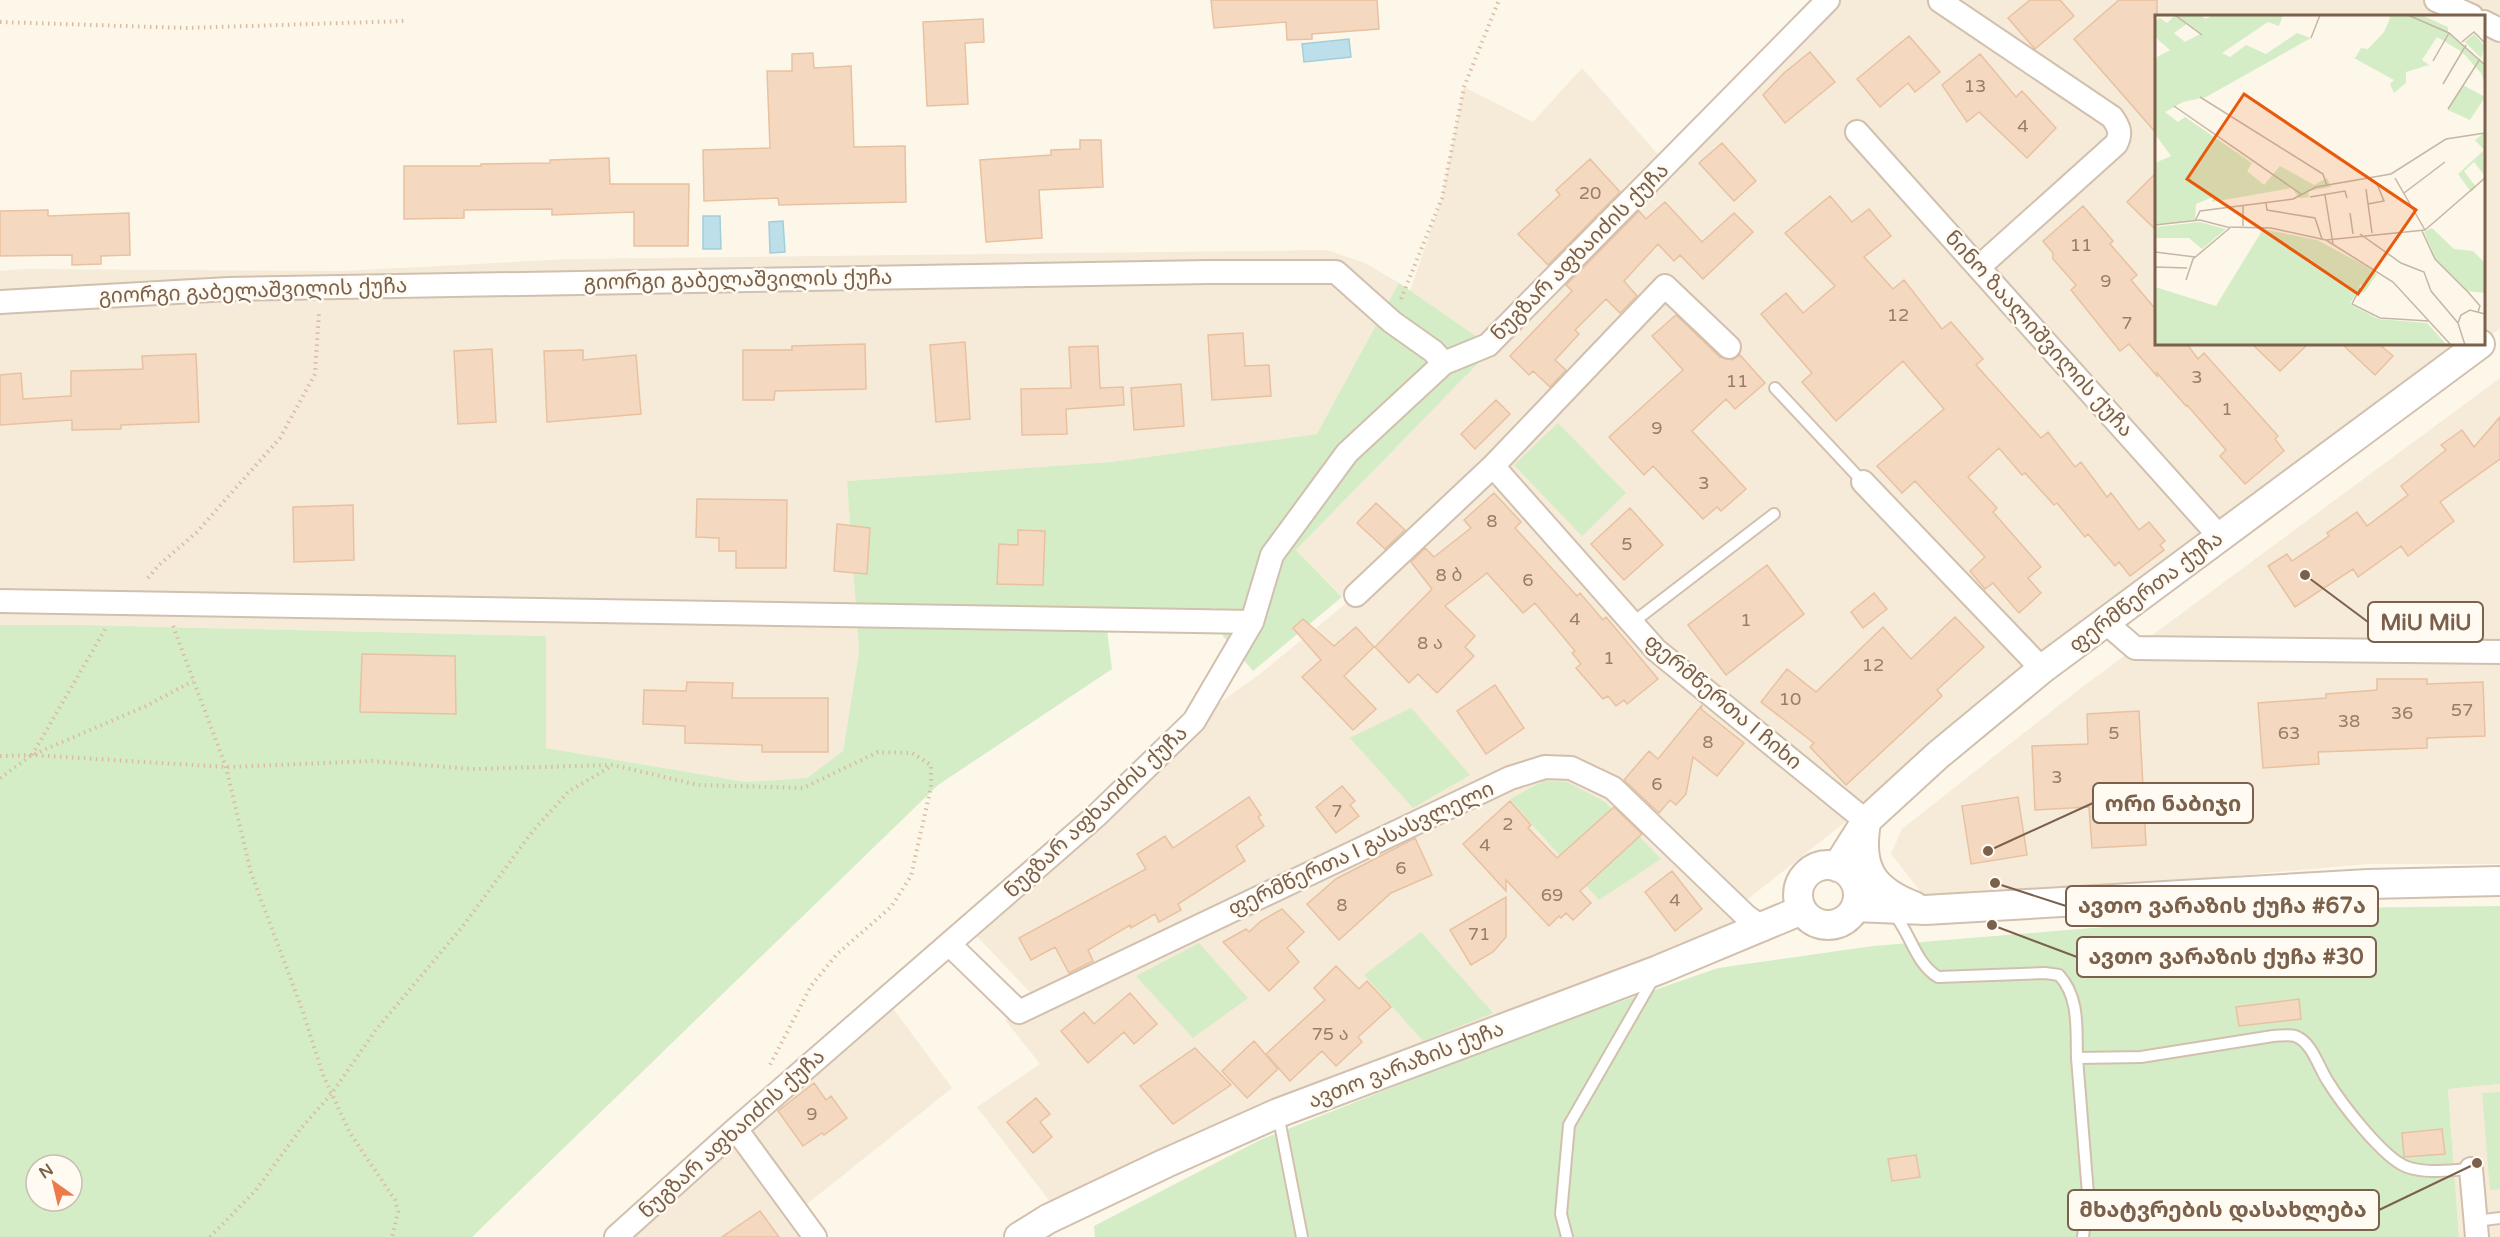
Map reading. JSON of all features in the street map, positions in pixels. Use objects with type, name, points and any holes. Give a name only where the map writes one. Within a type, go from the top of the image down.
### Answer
[{"type":"street","name":"ნუგზარ აფხაიძის ქუჩა","points":[[616,1237],[735,1129],[1096,816],[1194,721],[1252,622],[1272,555],[1347,453],[1444,363],[1488,345],[1828,0]]},
{"type":"street","points":[[1940,0],[2112,117],[2120,128],[2116,144],[1979,267]]},
{"type":"street","points":[[2436,0],[2470,15]]},
{"type":"street","points":[[2485,22],[2500,30]]},
{"type":"street","name":"ნინო ზაალიშვილის ქუჩა","points":[[1857,132],[2220,537]]},
{"type":"street","name":"გიორგი გაბელაშვილის ქუჩა","points":[[0,302],[229,289],[1208,272],[1336,272],[1392,322],[1433,351],[1444,363]]},
{"type":"street","points":[[1356,595],[1493,466],[1665,286],[1729,347]]},
{"type":"street","points":[[2485,340],[2500,328]]},
{"type":"street","name":"ფერმწერთა ქუჩა","points":[[1837,867],[1866,821],[1938,755],[2042,669],[2479,345]]},
{"type":"street","name":"ფერმწერთა I ჩიხი","points":[[1493,466],[1656,650],[1866,821]]},
{"type":"street","points":[[1863,482],[2042,669]]},
{"type":"street","points":[[0,601],[1252,622]]},
{"type":"street","points":[[2105,622],[2135,648],[2500,652]]},
{"type":"street","name":"ფერმწერთა I გასასვლელი","points":[[949,944],[1019,1012],[1510,778],[1545,767],[1571,768],[1613,788],[1746,916],[1760,926]]},
{"type":"street","points":[[1866,821],[1862,843],[1870,874],[1880,888],[1894,898],[1925,910]]},
{"type":"street","points":[[1837,867],[1846,872],[1856,886],[1856,907],[1850,916],[1832,925],[1822,925],[1812,921],[1802,909],[1798,900],[1799,889],[1808,873],[1817,868],[1837,867]]},
{"type":"street","points":[[1856,907],[1925,910],[2368,884],[2500,881]]},
{"type":"street","name":"ავთო ვარაზის ქუჩა","points":[[1019,1237],[1059,1214],[1278,1113],[1658,970],[1802,909]]},
{"type":"street","points":[[735,1129],[815,1237]]},
{"type":"street","points":[[2470,1169],[2476,1229]]},
{"type":"lane","points":[[1775,388],[1863,482]]},
{"type":"lane","points":[[1632,623],[1774,514]]},
{"type":"lane","points":[[1891,909],[1902,922],[1927,970],[1938,977],[2045,973],[2059,975],[2071,993],[2075,1006],[2088,1194],[2083,1237]]},
{"type":"lane","points":[[1567,1237],[1561,1215],[1569,1125],[1658,970]]},
{"type":"lane","points":[[2077,1058],[2141,1057],[2273,1036],[2294,1035],[2306,1043],[2328,1082],[2352,1115],[2392,1159],[2422,1171],[2470,1169]]},
{"type":"lane","points":[[1278,1113],[1302,1237]]},
{"type":"lane","points":[[2476,1229],[2500,1218]]},
{"type":"path","points":[[1392,322],[1442,198],[1464,87],[1499,0]]},
{"type":"path","points":[[0,22],[186,28],[405,21]]},
{"type":"path","points":[[279,438],[315,374],[321,287]]},
{"type":"path","points":[[165,604],[226,767],[251,873],[302,1009],[323,1075],[350,1133],[395,1200],[398,1212],[392,1237]]},
{"type":"path","points":[[0,778],[32,755],[146,706],[194,681]]},
{"type":"path","points":[[0,756],[32,755],[226,767],[372,761],[472,769],[613,765],[698,784],[803,788],[878,752],[912,753],[931,765],[931,787],[911,876],[891,907],[837,954],[811,986],[769,1068]]},
{"type":"path","points":[[210,1237],[256,1190],[302,1127],[332,1093],[375,1031],[463,926],[532,832],[569,791],[613,765]]},
{"type":"shaded area","points":[[1834,0],[2500,0],[2500,328],[2485,340],[2485,15],[2155,15],[2155,345],[2479,345],[2042,669],[1938,755],[1866,821],[1656,650],[1493,466],[1374,579],[1490,478],[1647,655],[1849,819],[1734,910],[1605,787],[1566,768],[1540,767],[1506,777],[1037,1000],[976,935],[1091,829],[1194,721],[1260,674],[1355,596],[1343,597],[1296,550],[1492,349],[1410,291],[1442,198],[1464,87],[1533,122],[1582,68],[1669,167]]},
{"type":"shaded area","points":[[1327,250],[1365,263],[1399,283],[1318,434],[1111,462],[847,481],[859,652],[843,751],[807,778],[746,782],[546,748],[546,636],[0,625],[0,271],[27,269],[344,271],[569,259]]},
{"type":"shaded area","points":[[2500,378],[2500,864],[2368,864],[1982,898],[1926,898],[1891,854],[1902,829],[2081,688]]},
{"type":"shaded area","points":[[1566,774],[1606,793],[1749,927],[1058,1212],[977,1107],[1040,1064],[1005,1020],[1506,783]]},
{"type":"shaded area","points":[[886,999],[952,1088],[797,1212],[815,1237],[616,1237]]},
{"type":"shaded area","points":[[2500,1084],[2500,1237],[2459,1237],[2448,1089]]},
{"type":"green space","points":[[1399,283],[1493,348],[1296,550],[1342,597],[1253,671],[1223,636],[1216,608],[1106,622],[1112,669],[938,785],[472,1237],[0,1237],[0,625],[546,636],[546,748],[746,782],[807,778],[843,751],[859,652],[847,481],[1111,462],[1317,434]]},
{"type":"green space","points":[[1558,423],[1626,493],[1582,536],[1514,465]]},
{"type":"green space","points":[[1411,708],[1470,775],[1413,808],[1350,738]]},
{"type":"green space","points":[[1544,781],[1567,782],[1605,802],[1661,859],[1599,900],[1510,799]]},
{"type":"green space","points":[[2500,906],[2500,1084],[2448,1089],[2459,1237],[1095,1237],[1094,1226],[1260,1140],[1521,1036],[1718,968],[1873,946],[2335,908]]},
{"type":"green space","points":[[1421,932],[1493,1013],[1423,1041],[1364,975]]},
{"type":"green space","points":[[1199,943],[1248,998],[1193,1038],[1136,976]]},
{"type":"green space","points":[[2500,1092],[2500,1189],[2490,1190],[2482,1093]]},
{"type":"water","points":[[1349,39],[1351,57],[1304,62],[1302,44]]},
{"type":"water","points":[[703,216],[720,216],[721,249],[703,249]]},
{"type":"water","points":[[783,221],[785,252],[770,253],[769,222]]},
{"type":"building","points":[[1211,0],[1377,0],[1379,29],[1312,34],[1312,39],[1287,40],[1286,22],[1214,28]]},
{"type":"building","points":[[2030,0],[2060,0],[2074,16],[2035,49],[2008,18]]},
{"type":"building","points":[[2119,0],[2157,0],[2155,132],[2074,39]]},
{"type":"building","points":[[983,19],[984,42],[965,43],[968,104],[927,106],[923,22]]},
{"type":"building","points":[[1909,36],[1940,72],[1915,92],[1908,83],[1880,107],[1857,79]]},
{"type":"building","points":[[1810,52],[1835,82],[1785,123],[1763,95],[1784,73]]},
{"type":"building","points":[[813,53],[814,68],[851,66],[854,147],[905,146],[906,202],[779,205],[778,198],[704,201],[703,150],[770,148],[767,71],[792,71],[792,54]]},
{"type":"building","points":[[1980,54],[2016,97],[2022,91],[2056,128],[2027,158],[1979,112],[1967,122],[1942,85]]},
{"type":"building","points":[[1080,140],[1101,140],[1103,187],[1039,190],[1042,238],[986,242],[980,160],[1051,155],[1051,150],[1080,149]]},
{"type":"building","points":[[1722,143],[1756,181],[1734,201],[1699,163]]},
{"type":"building","points":[[609,158],[610,184],[689,184],[688,246],[634,246],[634,212],[552,215],[552,209],[464,210],[464,218],[404,219],[404,166],[481,166],[481,164],[550,163],[550,160]]},
{"type":"building","points":[[1590,159],[1620,192],[1548,265],[1518,234],[1560,195],[1556,190]]},
{"type":"building","points":[[2155,174],[2155,229],[2127,202]]},
{"type":"building","points":[[1830,196],[1852,222],[1869,209],[1891,236],[1864,257],[1893,289],[1904,280],[1942,329],[1951,322],[1983,359],[1976,365],[2041,438],[2048,432],[2075,467],[2081,462],[2107,497],[2111,493],[2139,530],[2149,522],[2165,541],[2160,545],[2164,550],[2130,576],[2119,562],[2115,566],[2088,534],[2085,537],[2057,503],[2054,505],[2025,473],[2022,475],[1999,448],[1968,477],[1997,508],[1993,512],[2041,567],[2028,578],[2041,593],[2019,613],[1993,583],[1985,589],[1970,571],[1985,557],[1915,481],[1902,493],[1877,466],[1944,409],[1903,361],[1836,421],[1802,382],[1812,373],[1761,314],[1786,293],[1803,313],[1835,286],[1785,233]]},
{"type":"building","points":[[1665,202],[1702,242],[1734,213],[1753,232],[1703,279],[1680,255],[1674,261],[1658,244],[1624,281],[1637,296],[1620,313],[1606,299],[1575,330],[1579,334],[1555,360],[1566,370],[1550,387],[1533,371],[1529,375],[1510,356],[1572,291],[1566,285],[1639,211],[1646,219]]},
{"type":"building","points":[[2083,206],[2113,241],[2110,244],[2137,275],[2131,280],[2155,309],[2155,345],[2188,345],[2198,359],[2204,353],[2278,436],[2275,439],[2284,451],[2245,484],[2220,456],[2226,450],[2157,373],[2157,376],[2129,344],[2120,351],[2071,290],[2076,285],[2053,259],[2053,253],[2043,241]]},
{"type":"building","points":[[48,210],[48,216],[129,213],[130,255],[101,256],[101,264],[72,265],[72,255],[0,256],[0,211]]},
{"type":"building","points":[[1676,315],[1720,357],[1732,360],[1740,355],[1765,383],[1735,409],[1726,399],[1692,431],[1746,489],[1721,511],[1717,507],[1703,519],[1653,466],[1644,475],[1609,437],[1683,370],[1652,336]]},
{"type":"building","points":[[1243,333],[1245,366],[1269,365],[1271,396],[1212,400],[1208,335]]},
{"type":"building","points":[[965,342],[970,419],[936,422],[930,345]]},
{"type":"building","points":[[865,344],[866,389],[775,391],[774,400],[743,400],[743,350],[792,350],[792,346]]},
{"type":"building","points":[[2253,345],[2307,345],[2280,371]]},
{"type":"building","points":[[2343,345],[2380,345],[2393,356],[2375,375]]},
{"type":"building","points":[[1098,346],[1100,388],[1123,387],[1124,405],[1066,409],[1067,434],[1022,435],[1021,389],[1071,388],[1069,347]]},
{"type":"building","points":[[492,349],[496,422],[458,424],[454,351]]},
{"type":"building","points":[[583,350],[583,360],[636,355],[641,414],[547,422],[544,351]]},
{"type":"building","points":[[196,354],[199,422],[121,425],[121,429],[72,430],[72,420],[0,425],[0,375],[21,373],[23,399],[71,396],[71,371],[143,369],[142,356]]},
{"type":"building","points":[[1181,384],[1184,426],[1134,430],[1131,388]]},
{"type":"building","points":[[1496,400],[1510,414],[1475,449],[1461,434]]},
{"type":"building","points":[[2500,417],[2500,459],[2440,502],[2454,521],[2408,556],[2401,546],[2358,577],[2353,569],[2295,607],[2268,566],[2287,554],[2292,561],[2329,536],[2327,533],[2357,512],[2367,526],[2408,495],[2401,486],[2446,450],[2441,445],[2462,430],[2474,447]]},
{"type":"building","points":[[1494,493],[1521,522],[1515,528],[1577,596],[1580,593],[1603,620],[1606,617],[1658,679],[1627,704],[1624,700],[1616,706],[1608,696],[1603,699],[1576,668],[1581,664],[1572,653],[1575,651],[1535,603],[1523,613],[1487,573],[1445,606],[1475,636],[1465,647],[1474,656],[1437,693],[1418,674],[1409,683],[1375,647],[1432,589],[1411,562],[1425,548],[1434,557],[1471,528],[1464,520]]},
{"type":"building","points":[[697,499],[787,500],[786,568],[736,568],[736,551],[719,551],[719,538],[696,537]]},
{"type":"building","points":[[1376,503],[1405,530],[1385,549],[1357,523]]},
{"type":"building","points":[[353,505],[354,560],[294,562],[293,507]]},
{"type":"building","points":[[1630,508],[1663,545],[1624,580],[1591,544]]},
{"type":"building","points":[[837,524],[870,528],[867,574],[834,571]]},
{"type":"building","points":[[1018,530],[1045,531],[1043,585],[997,584],[999,544],[1018,545]]},
{"type":"building","points":[[1767,565],[1804,614],[1726,675],[1688,625]]},
{"type":"building","points":[[1874,593],[1887,609],[1863,628],[1851,612]]},
{"type":"building","points":[[1955,617],[1984,647],[1937,690],[1942,696],[1846,785],[1810,747],[1814,743],[1761,702],[1787,669],[1816,692],[1883,627],[1911,659]]},
{"type":"building","points":[[1303,619],[1334,646],[1356,627],[1374,647],[1344,676],[1376,709],[1353,730],[1302,677],[1321,660],[1293,628]]},
{"type":"building","points":[[362,654],[455,656],[456,714],[360,712]]},
{"type":"building","points":[[2377,679],[2427,679],[2427,684],[2483,682],[2485,736],[2427,738],[2427,748],[2318,752],[2319,764],[2263,768],[2258,703],[2326,698],[2326,694],[2377,690]]},
{"type":"building","points":[[687,682],[733,683],[732,698],[828,698],[828,752],[762,752],[762,745],[685,743],[685,726],[643,724],[644,690],[686,691]]},
{"type":"building","points":[[1495,685],[1524,728],[1486,754],[1457,711]]},
{"type":"building","points":[[1702,705],[1701,709],[1744,743],[1717,776],[1693,757],[1686,794],[1676,805],[1670,800],[1659,813],[1624,780],[1649,751],[1658,759]]},
{"type":"building","points":[[2139,711],[2146,845],[2092,848],[2089,807],[2035,810],[2032,746],[2088,744],[2087,714]]},
{"type":"building","points":[[1342,786],[1355,801],[1350,805],[1359,816],[1336,833],[1316,807]]},
{"type":"building","points":[[1249,797],[1261,815],[1258,817],[1264,826],[1236,846],[1245,861],[1178,904],[1181,910],[1159,922],[1155,914],[1131,928],[1130,925],[1088,950],[1093,961],[1069,973],[1055,947],[1031,960],[1019,938],[1146,869],[1137,854],[1165,836],[1173,848]]},
{"type":"building","points":[[2018,797],[2027,855],[1971,864],[1962,806]]},
{"type":"building","points":[[1510,801],[1531,825],[1528,828],[1557,858],[1614,807],[1642,834],[1580,891],[1591,903],[1573,920],[1566,913],[1561,918],[1559,916],[1549,926],[1506,880],[1506,891],[1463,844]]},
{"type":"building","points":[[1415,838],[1432,875],[1391,893],[1339,940],[1307,904],[1336,879]]},
{"type":"building","points":[[1672,871],[1702,909],[1675,931],[1645,892]]},
{"type":"building","points":[[1506,897],[1506,937],[1493,952],[1471,965],[1450,930]]},
{"type":"building","points":[[1282,909],[1304,932],[1287,948],[1299,962],[1269,991],[1223,942],[1246,929],[1249,932],[1261,921]]},
{"type":"building","points":[[1336,966],[1359,989],[1367,981],[1391,1007],[1358,1037],[1362,1042],[1336,1066],[1322,1051],[1290,1081],[1266,1054],[1325,1000],[1314,988]]},
{"type":"building","points":[[1130,993],[1157,1024],[1134,1044],[1124,1032],[1088,1063],[1061,1031],[1084,1012],[1094,1024]]},
{"type":"building","points":[[2299,999],[2301,1019],[2239,1026],[2236,1007]]},
{"type":"building","points":[[1254,1041],[1278,1069],[1247,1098],[1222,1071]]},
{"type":"building","points":[[1195,1048],[1231,1085],[1173,1124],[1140,1086]]},
{"type":"building","points":[[814,1083],[826,1100],[831,1096],[847,1118],[824,1135],[822,1133],[803,1146],[778,1111]]},
{"type":"building","points":[[1036,1098],[1050,1114],[1040,1122],[1052,1137],[1033,1153],[1007,1122]]},
{"type":"building","points":[[2442,1129],[2445,1154],[2404,1157],[2402,1133]]},
{"type":"building","points":[[1916,1155],[1920,1177],[1892,1181],[1888,1159]]},
{"type":"building","points":[[760,1211],[779,1237],[722,1237]]},
{"type":"place","name":"MiU MiU","points":[[2305,575]]},
{"type":"place","name":"ორი ნაბიჯი","points":[[1988,851]]},
{"type":"place","name":"ავთო ვარაზის ქუჩა #67ა","points":[[1995,883]]},
{"type":"place","name":"ავთო ვარაზის ქუჩა #30","points":[[1992,925]]},
{"type":"place","name":"მხატვრების დასახლება","points":[[2477,1163]]}]
